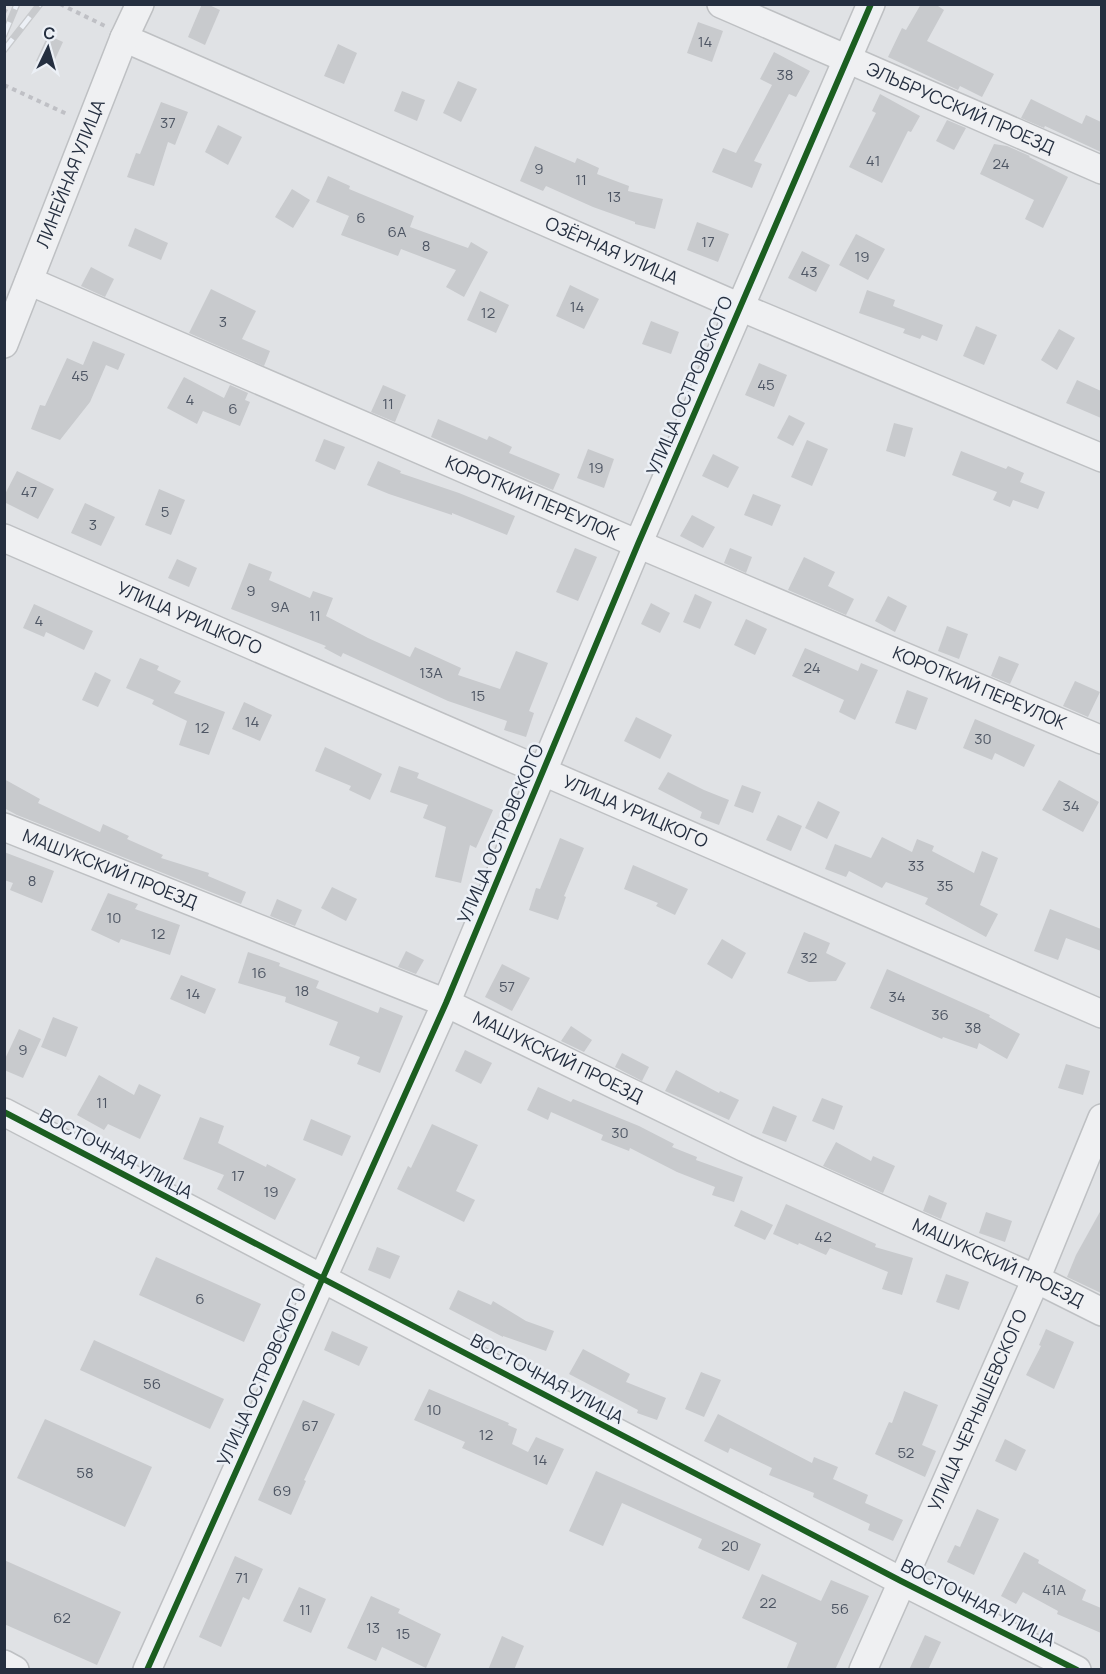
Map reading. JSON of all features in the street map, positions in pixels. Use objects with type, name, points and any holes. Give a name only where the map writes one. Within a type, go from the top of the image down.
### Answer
[{"type":"street","name":"ЛИНЕЙНАЯ УЛИЦА","points":[[4,344],[121,46],[141,4]]},
{"type":"street","name":"ЭЛЬБРУССКИЙ ПРОЕЗД","points":[[721,4],[1101,170]]},
{"type":"street","name":"УЛИЦА ОСТРОВСКОГО","points":[[147,1670],[446,1003],[638,544],[871,4]]},
{"type":"street","name":"ОЗЁРНАЯ УЛИЦА","points":[[121,46],[1101,458]]},
{"type":"street","name":"КОРОТКИЙ ПЕРЕУЛОК","points":[[29,281],[638,544],[1101,740]]},
{"type":"street","name":"УЛИЦА УРИЦКОГО","points":[[4,538],[1101,1014]]},
{"type":"street","name":"МАШУКСКИЙ ПРОЕЗД","points":[[4,827],[446,1003],[745,1148],[1036,1280],[1101,1312]]},
{"type":"street","name":"ВОСТОЧНАЯ УЛИЦА","points":[[4,1112],[901,1581],[1077,1670]]},
{"type":"street","name":"УЛИЦА ЧЕРНЫШЕВСКОГО","points":[[863,1670],[1036,1280],[1101,1118]]},
{"type":"street","points":[[4,1664],[15,1670]]},
{"type":"path","points":[[4,13],[9,4]]},
{"type":"path","points":[[60,4],[108,28],[104,40],[121,46]]},
{"type":"path","points":[[4,85],[90,125]]},
{"type":"building","points":[[202,4],[220,10],[205,45],[188,37]]},
{"type":"building","points":[[921,4],[935,4],[944,10],[927,41],[994,74],[982,97],[960,86],[958,90],[888,57],[902,28],[906,30]]},
{"type":"building","points":[[698,22],[723,31],[712,62],[687,53]]},
{"type":"building","points":[[48,35],[63,42],[51,68],[36,61]]},
{"type":"building","points":[[338,44],[357,53],[344,84],[324,76]]},
{"type":"building","points":[[774,52],[810,71],[796,97],[789,94],[754,161],[762,164],[752,188],[712,172],[723,148],[736,153],[772,85],[760,79]]},
{"type":"building","points":[[458,81],[477,89],[461,122],[443,113]]},
{"type":"building","points":[[402,91],[425,100],[417,121],[394,111]]},
{"type":"building","points":[[880,94],[920,116],[911,132],[908,131],[882,183],[849,167],[876,113],[872,111]]},
{"type":"building","points":[[1031,99],[1082,124],[1086,115],[1101,122],[1101,152],[1045,126],[1044,128],[1021,118]]},
{"type":"building","points":[[161,102],[188,112],[175,145],[168,142],[154,186],[127,177],[136,153],[140,154]]},
{"type":"building","points":[[947,120],[966,128],[954,150],[936,141]]},
{"type":"building","points":[[218,125],[242,137],[228,165],[205,152]]},
{"type":"building","points":[[994,144],[1007,146],[1030,156],[1068,177],[1043,228],[1025,219],[1034,200],[980,174]]},
{"type":"building","points":[[535,146],[575,163],[577,158],[599,168],[597,174],[629,186],[628,191],[663,199],[655,229],[635,224],[635,222],[593,207],[546,186],[543,191],[520,181]]},
{"type":"building","points":[[328,176],[350,186],[349,189],[414,216],[410,227],[468,248],[471,242],[488,252],[464,297],[446,287],[456,270],[401,249],[398,256],[341,235],[349,216],[316,202]]},
{"type":"building","points":[[292,189],[310,200],[293,228],[275,217]]},
{"type":"building","points":[[697,222],[729,234],[718,262],[687,250]]},
{"type":"building","points":[[135,228],[168,243],[161,260],[128,246]]},
{"type":"building","points":[[856,234],[885,249],[868,280],[839,265]]},
{"type":"building","points":[[802,251],[830,265],[816,292],[788,278]]},
{"type":"building","points":[[91,267],[114,279],[105,297],[81,286]]},
{"type":"building","points":[[570,285],[599,299],[584,329],[556,316]]},
{"type":"building","points":[[211,289],[256,311],[242,339],[270,351],[264,366],[189,333]]},
{"type":"building","points":[[867,290],[895,300],[893,306],[943,325],[937,341],[922,335],[920,339],[903,333],[905,329],[859,313]]},
{"type":"building","points":[[480,291],[509,305],[496,333],[467,320]]},
{"type":"building","points":[[651,321],[679,332],[671,354],[642,344]]},
{"type":"building","points":[[976,326],[997,335],[984,365],[963,356]]},
{"type":"building","points":[[1059,329],[1075,338],[1057,370],[1041,360]]},
{"type":"building","points":[[93,341],[125,354],[118,370],[106,365],[90,402],[60,440],[31,429],[40,405],[45,406],[67,358],[83,365]]},
{"type":"building","points":[[759,363],[787,375],[774,407],[745,395]]},
{"type":"building","points":[[184,377],[224,398],[230,385],[248,393],[245,400],[250,402],[240,426],[203,411],[197,424],[167,408]]},
{"type":"building","points":[[1077,380],[1101,391],[1101,418],[1066,403]]},
{"type":"building","points":[[383,385],[406,395],[395,422],[371,412]]},
{"type":"building","points":[[789,415],[805,423],[793,446],[777,438]]},
{"type":"building","points":[[438,419],[487,440],[489,436],[512,447],[509,453],[560,474],[553,490],[431,437]]},
{"type":"building","points":[[894,423],[913,428],[905,457],[886,451]]},
{"type":"building","points":[[324,439],[345,447],[335,470],[315,461]]},
{"type":"building","points":[[807,440],[828,449],[812,486],[791,477]]},
{"type":"building","points":[[588,449],[614,459],[604,488],[577,478]]},
{"type":"building","points":[[961,451],[1006,469],[1008,466],[1024,473],[1020,482],[1045,492],[1038,509],[1013,500],[1010,507],[993,500],[997,492],[952,475]]},
{"type":"building","points":[[713,454],[739,467],[728,488],[702,476]]},
{"type":"building","points":[[378,461],[401,471],[400,473],[459,493],[515,516],[507,535],[452,513],[452,515],[367,485]]},
{"type":"building","points":[[17,471],[54,489],[38,519],[4,502],[4,496]]},
{"type":"building","points":[[159,489],[185,500],[171,535],[145,525]]},
{"type":"building","points":[[753,494],[781,505],[772,526],[744,515]]},
{"type":"building","points":[[85,503],[115,517],[101,546],[71,533]]},
{"type":"building","points":[[692,515],[715,527],[703,548],[680,536]]},
{"type":"building","points":[[575,548],[597,557],[578,601],[556,592]]},
{"type":"building","points":[[730,548],[752,557],[746,573],[724,563]]},
{"type":"building","points":[[804,557],[835,572],[828,586],[854,599],[846,615],[788,590]]},
{"type":"building","points":[[177,559],[197,568],[189,587],[168,578]]},
{"type":"building","points":[[249,563],[272,572],[269,580],[310,598],[313,591],[333,598],[326,616],[410,657],[415,647],[461,668],[458,675],[500,689],[516,651],[548,663],[529,711],[534,713],[526,737],[504,730],[507,721],[448,701],[343,653],[341,657],[324,648],[326,646],[231,609]]},
{"type":"building","points":[[695,594],[712,602],[700,629],[683,622]]},
{"type":"building","points":[[888,596],[907,606],[895,632],[875,621]]},
{"type":"building","points":[[651,603],[670,613],[660,633],[641,624]]},
{"type":"building","points":[[34,604],[93,631],[84,650],[46,632],[44,637],[23,628]]},
{"type":"building","points":[[746,619],[767,629],[755,655],[734,645]]},
{"type":"building","points":[[947,626],[968,634],[959,659],[938,651]]},
{"type":"building","points":[[805,648],[858,671],[861,663],[878,670],[855,720],[839,712],[844,700],[792,676]]},
{"type":"building","points":[[999,656],[1019,664],[1010,684],[991,676]]},
{"type":"building","points":[[140,658],[159,666],[157,670],[181,681],[174,693],[225,712],[209,755],[179,745],[187,721],[152,704],[154,700],[126,688]]},
{"type":"building","points":[[95,672],[111,680],[98,707],[82,700]]},
{"type":"building","points":[[1075,681],[1100,692],[1088,717],[1063,706]]},
{"type":"building","points":[[907,690],[928,698],[916,730],[895,723]]},
{"type":"building","points":[[244,702],[272,715],[260,741],[232,729]]},
{"type":"building","points":[[636,717],[672,735],[660,759],[624,741]]},
{"type":"building","points":[[975,719],[1035,745],[1024,767],[995,753],[992,760],[963,748]]},
{"type":"building","points":[[325,747],[382,774],[370,800],[349,790],[351,786],[315,771]]},
{"type":"building","points":[[399,766],[419,773],[417,778],[493,810],[476,848],[470,845],[461,883],[435,877],[446,827],[423,818],[428,805],[390,792]]},
{"type":"building","points":[[668,772],[729,800],[719,825],[700,818],[702,812],[658,789]]},
{"type":"building","points":[[4,779],[40,799],[38,803],[100,832],[103,824],[129,836],[127,839],[163,855],[161,858],[209,873],[208,876],[246,892],[241,904],[17,815],[4,808]]},
{"type":"building","points":[[1059,780],[1099,802],[1083,832],[1042,810]]},
{"type":"building","points":[[742,785],[761,792],[753,813],[734,806]]},
{"type":"building","points":[[818,801],[840,812],[827,839],[805,828]]},
{"type":"building","points":[[778,815],[802,826],[791,851],[766,840]]},
{"type":"building","points":[[882,837],[912,852],[917,839],[934,846],[932,851],[974,873],[982,851],[998,858],[980,905],[998,914],[986,937],[925,904],[928,898],[886,882],[882,888],[849,871],[846,877],[825,869],[835,844],[871,858]]},
{"type":"building","points":[[560,838],[584,848],[564,896],[566,897],[558,920],[529,910],[536,888],[540,889]]},
{"type":"building","points":[[4,852],[54,871],[42,903],[10,890],[13,883],[4,880]]},
{"type":"building","points":[[633,865],[688,889],[675,915],[656,906],[658,903],[624,889]]},
{"type":"building","points":[[332,887],[357,899],[346,921],[321,908]]},
{"type":"building","points":[[108,893],[138,904],[135,909],[180,925],[170,955],[121,939],[119,943],[91,930]]},
{"type":"building","points":[[277,899],[302,910],[295,926],[270,916]]},
{"type":"building","points":[[1050,909],[1101,929],[1101,951],[1066,938],[1058,960],[1034,951]]},
{"type":"building","points":[[804,932],[830,943],[826,953],[846,963],[836,981],[809,982],[787,973]]},
{"type":"building","points":[[722,939],[746,953],[732,979],[707,964]]},
{"type":"building","points":[[406,951],[424,960],[416,974],[398,967]]},
{"type":"building","points":[[248,952],[280,963],[279,966],[319,981],[316,988],[378,1013],[380,1007],[403,1016],[380,1073],[357,1064],[360,1057],[329,1045],[338,1022],[285,1002],[286,997],[238,983]]},
{"type":"building","points":[[502,964],[530,978],[512,1011],[485,997]]},
{"type":"building","points":[[887,969],[990,1015],[989,1017],[1020,1034],[1007,1059],[979,1043],[977,1049],[943,1037],[942,1039],[870,1008]]},
{"type":"building","points":[[181,975],[216,989],[205,1014],[170,999]]},
{"type":"building","points":[[53,1017],[78,1027],[66,1057],[41,1047]]},
{"type":"building","points":[[571,1026],[592,1040],[584,1052],[561,1041]]},
{"type":"building","points":[[19,1029],[41,1039],[23,1078],[4,1070],[4,1061]]},
{"type":"building","points":[[465,1050],[492,1063],[481,1084],[455,1071]]},
{"type":"building","points":[[622,1053],[649,1067],[642,1081],[615,1067]]},
{"type":"building","points":[[1066,1064],[1090,1071],[1083,1095],[1058,1088]]},
{"type":"building","points":[[676,1070],[719,1093],[720,1091],[739,1100],[729,1120],[665,1091]]},
{"type":"building","points":[[99,1075],[134,1095],[139,1084],[161,1095],[140,1139],[108,1124],[104,1130],[77,1115]]},
{"type":"building","points":[[538,1087],[571,1102],[573,1099],[639,1126],[674,1144],[672,1147],[697,1157],[696,1160],[743,1177],[734,1202],[712,1195],[715,1187],[677,1172],[630,1148],[629,1151],[601,1140],[603,1135],[551,1112],[548,1120],[527,1110]]},
{"type":"building","points":[[822,1098],[843,1106],[834,1130],[812,1121]]},
{"type":"building","points":[[773,1106],[797,1116],[786,1142],[762,1133]]},
{"type":"building","points":[[200,1117],[224,1126],[218,1143],[296,1179],[275,1220],[217,1189],[224,1175],[183,1159]]},
{"type":"building","points":[[311,1119],[351,1136],[342,1156],[303,1140]]},
{"type":"building","points":[[432,1124],[478,1145],[456,1191],[475,1200],[464,1222],[397,1189],[408,1166],[411,1168]]},
{"type":"building","points":[[836,1142],[871,1161],[873,1156],[895,1166],[883,1193],[823,1166]]},
{"type":"building","points":[[929,1195],[947,1203],[941,1219],[923,1211]]},
{"type":"building","points":[[786,1204],[876,1244],[875,1247],[913,1258],[902,1295],[882,1289],[888,1272],[830,1248],[826,1255],[773,1234]]},
{"type":"building","points":[[741,1210],[773,1225],[765,1240],[734,1226]]},
{"type":"building","points":[[1101,1210],[1101,1293],[1067,1277],[1076,1255]]},
{"type":"building","points":[[986,1212],[1012,1221],[1005,1242],[979,1233]]},
{"type":"building","points":[[377,1247],[400,1256],[390,1279],[368,1270]]},
{"type":"building","points":[[156,1257],[261,1304],[244,1342],[139,1295]]},
{"type":"building","points":[[946,1274],[969,1282],[959,1310],[936,1302]]},
{"type":"building","points":[[458,1290],[491,1305],[493,1301],[526,1321],[554,1331],[546,1351],[503,1337],[449,1309]]},
{"type":"building","points":[[1046,1329],[1074,1342],[1054,1389],[1026,1375],[1041,1346],[1039,1345]]},
{"type":"building","points":[[332,1331],[368,1347],[359,1366],[324,1350]]},
{"type":"building","points":[[94,1340],[224,1399],[210,1429],[80,1370]]},
{"type":"building","points":[[583,1349],[630,1374],[626,1382],[666,1398],[657,1420],[637,1413],[638,1410],[569,1374]]},
{"type":"building","points":[[701,1372],[721,1380],[704,1417],[685,1409]]},
{"type":"building","points":[[429,1389],[509,1423],[508,1425],[517,1429],[512,1444],[528,1452],[536,1437],[564,1449],[547,1485],[462,1448],[465,1442],[414,1420]]},
{"type":"building","points":[[904,1391],[938,1405],[922,1445],[936,1451],[925,1477],[875,1454],[889,1422],[892,1423]]},
{"type":"building","points":[[303,1400],[335,1414],[304,1480],[306,1481],[291,1515],[258,1500]]},
{"type":"building","points":[[718,1414],[812,1463],[814,1457],[838,1467],[833,1479],[868,1495],[865,1503],[903,1520],[893,1541],[868,1530],[870,1524],[813,1497],[814,1493],[769,1475],[772,1468],[730,1448],[728,1453],[704,1441]]},
{"type":"building","points":[[45,1419],[152,1467],[125,1527],[17,1478]]},
{"type":"building","points":[[1005,1439],[1026,1450],[1016,1471],[995,1461]]},
{"type":"building","points":[[596,1471],[761,1544],[749,1571],[698,1548],[702,1539],[622,1503],[603,1546],[569,1531]]},
{"type":"building","points":[[977,1509],[999,1519],[974,1575],[947,1562],[955,1545],[960,1547]]},
{"type":"building","points":[[1024,1552],[1039,1560],[1038,1563],[1086,1590],[1082,1600],[1101,1608],[1101,1633],[1057,1614],[1058,1611],[1023,1592],[1016,1604],[1001,1596]]},
{"type":"building","points":[[235,1556],[263,1569],[249,1600],[243,1597],[221,1647],[199,1637]]},
{"type":"building","points":[[4,1560],[121,1612],[97,1665],[4,1624]]},
{"type":"building","points":[[762,1574],[821,1601],[831,1580],[869,1596],[835,1670],[786,1670],[797,1643],[742,1618]]},
{"type":"building","points":[[299,1587],[326,1599],[311,1633],[283,1621]]},
{"type":"building","points":[[371,1596],[400,1609],[398,1613],[441,1634],[426,1668],[382,1647],[376,1661],[347,1648]]},
{"type":"building","points":[[925,1635],[941,1642],[928,1670],[909,1670]]},
{"type":"building","points":[[502,1636],[524,1646],[514,1670],[488,1670]]},
{"type":"railway","points":[[4,35],[17,4]]},
{"type":"railway","points":[[4,50],[40,4]]},
{"type":"cycle path","points":[[147,1670],[446,1003],[638,544],[871,4]]},
{"type":"cycle path","points":[[4,1112],[901,1581],[1077,1670]]}]
